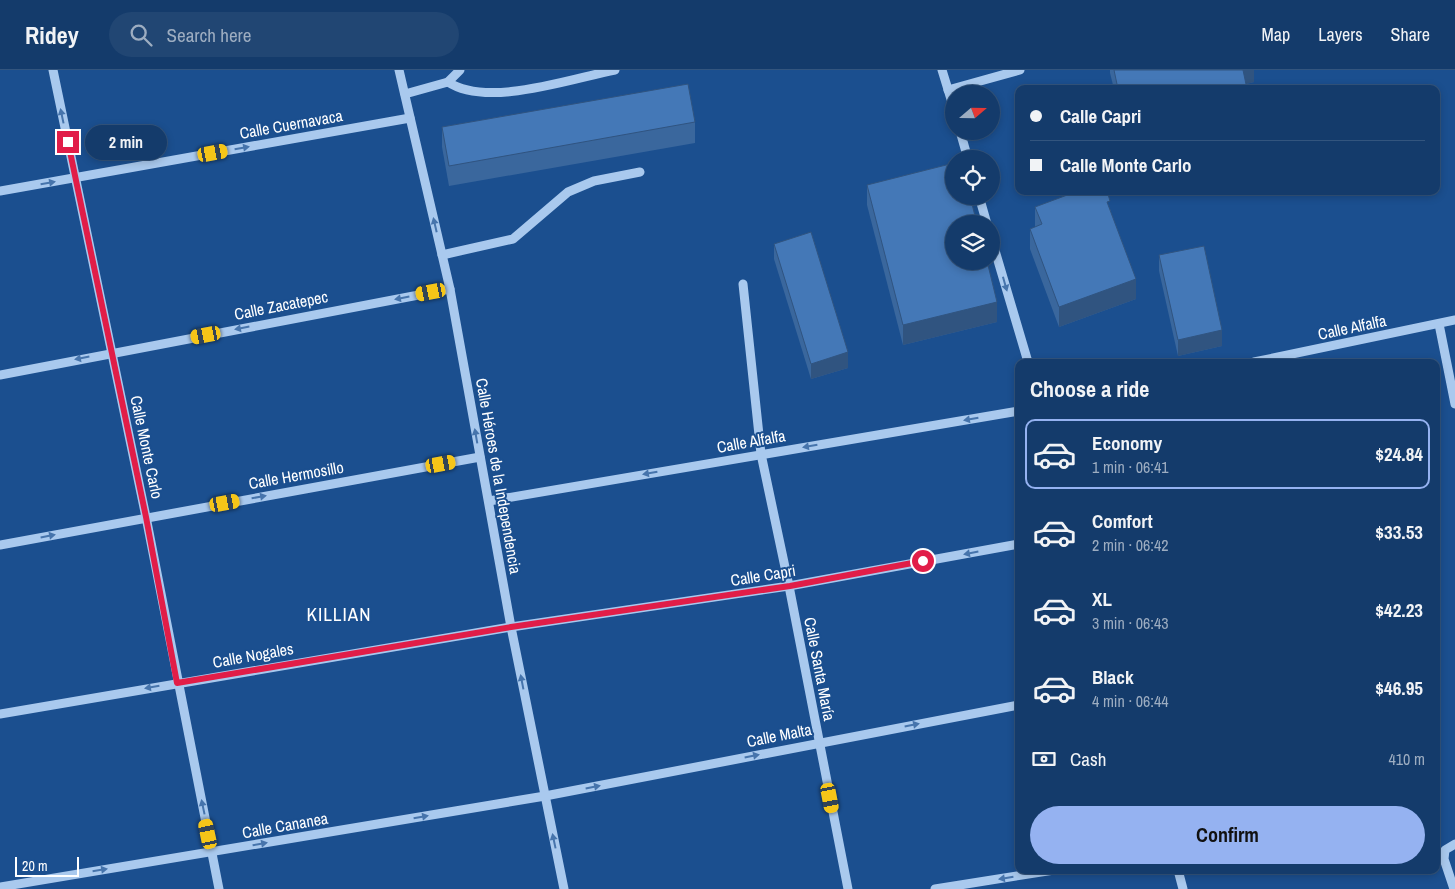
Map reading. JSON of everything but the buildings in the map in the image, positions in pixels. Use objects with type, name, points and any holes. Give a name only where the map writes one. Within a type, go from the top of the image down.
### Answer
[{"type":"street","name":"Calle Monte Carlo","points":[[53,70],[146,517],[177,683],[219,889]]},
{"type":"street","name":"Calle Héroes de la Independencia","points":[[400,70],[450,289],[511,627],[564,889]]},
{"type":"street","points":[[405,94],[448,82],[460,70]]},
{"type":"street","points":[[448,82],[465,91],[498,94],[615,70]]},
{"type":"street","points":[[942,70],[946,85]]},
{"type":"street","points":[[966,85],[1020,70]]},
{"type":"street","name":"Calle Cuernavaca","points":[[0,191],[410,118]]},
{"type":"street","points":[[442,255],[513,239],[568,192],[594,181],[640,172]]},
{"type":"street","points":[[1000,267],[1027,359]]},
{"type":"street","name":"Calle Santa María","points":[[743,284],[761,454],[790,586],[848,889]]},
{"type":"street","name":"Calle Zacatepec","points":[[0,375],[112,352],[450,289]]},
{"type":"street","name":"Calle Alfalfa","points":[[1269,359],[1455,320]]},
{"type":"street","points":[[1439,324],[1455,404]]},
{"type":"street","name":"Calle Alfalfa","points":[[489,501],[1015,412]]},
{"type":"street","name":"Calle Hermosillo","points":[[0,545],[480,457]]},
{"type":"street","name":"Calle Capri","points":[[511,627],[790,586],[1015,545]]},
{"type":"street","name":"Calle Nogales","points":[[0,714],[511,627]]},
{"type":"street","name":"Calle Malta","points":[[545,796],[1015,706]]},
{"type":"street","name":"Calle Cananea","points":[[0,887],[545,796]]},
{"type":"street","points":[[1454,889],[1444,859],[1445,850],[1455,844]]},
{"type":"street","points":[[935,889],[1029,874]]},
{"type":"street","points":[[1179,874],[1183,889]]},
{"type":"district","name":"KILLIAN","points":[[339,614]]},
{"type":"route","points":[[68,142],[146,517],[177,683],[511,627],[790,586],[923,561]]}]
